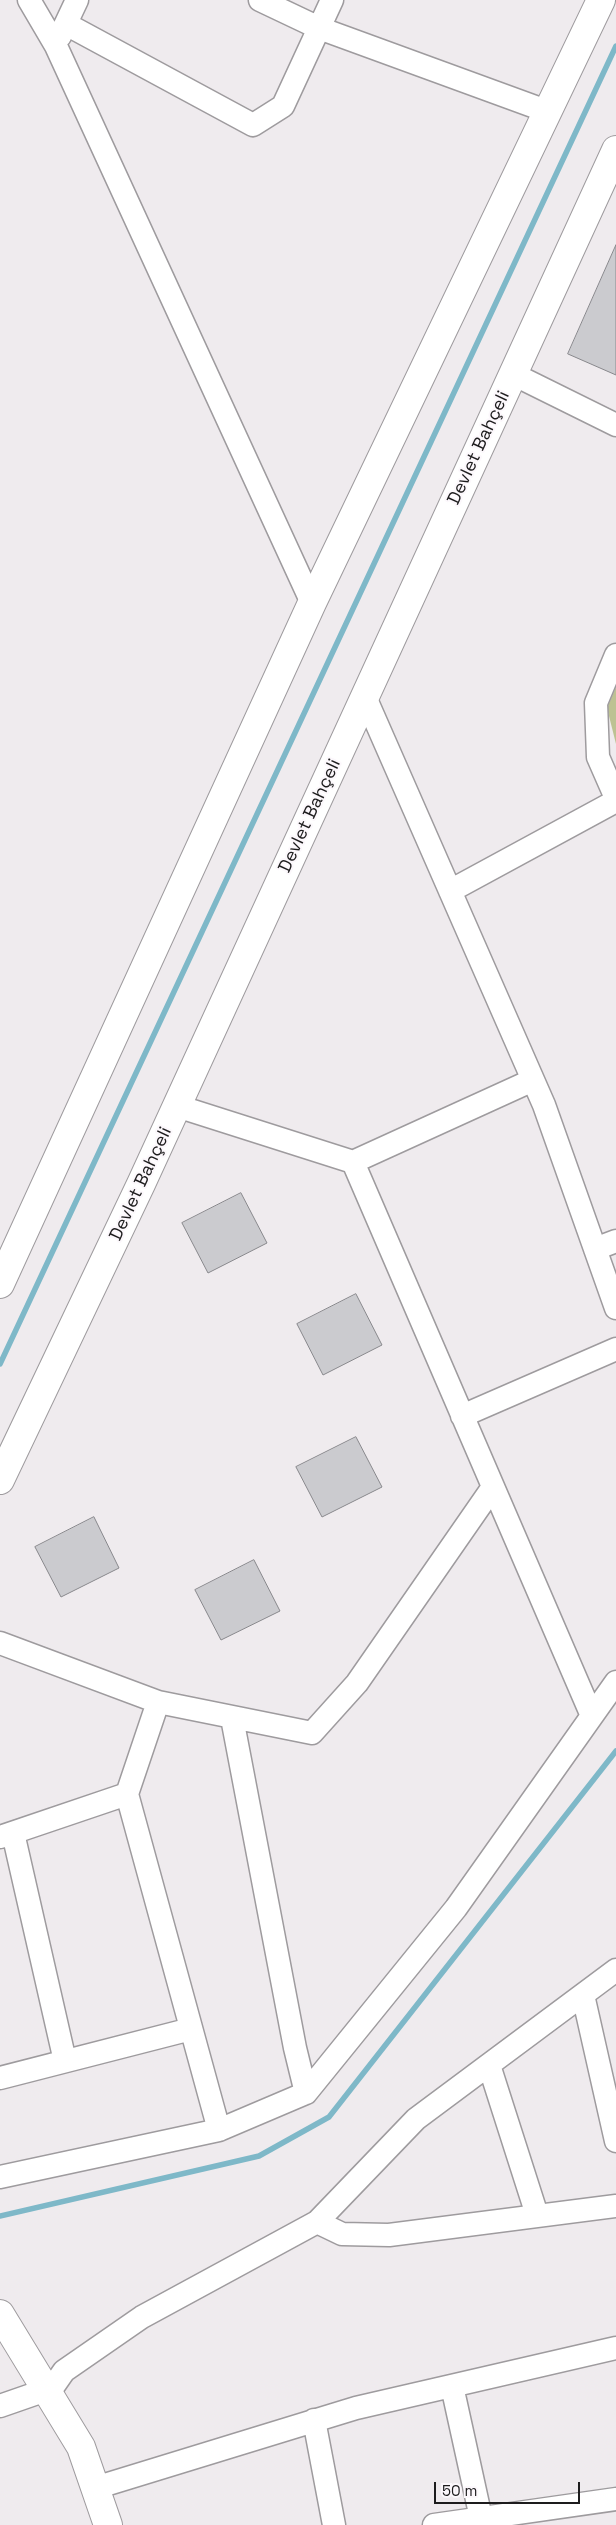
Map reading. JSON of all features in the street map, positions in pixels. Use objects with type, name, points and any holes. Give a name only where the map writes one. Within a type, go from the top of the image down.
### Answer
[{"type":"street","points":[[29,0],[56,46],[312,603]]},
{"type":"street","points":[[56,46],[77,0]]},
{"type":"street","points":[[260,0],[319,28],[549,112]]},
{"type":"street","points":[[66,24],[254,125],[283,106],[332,0]]},
{"type":"street","points":[[0,1284],[312,603],[549,112],[595,2]]},
{"type":"street","name":"Devlet Bahçeli","points":[[0,1480],[177,1106],[513,374],[614,162]]},
{"type":"street","points":[[513,374],[616,425]]},
{"type":"street","points":[[450,891],[616,799],[598,757],[596,703],[616,655]]},
{"type":"street","points":[[365,697],[533,1080],[616,1308]]},
{"type":"street","points":[[177,1106],[353,1162],[533,1080]]},
{"type":"street","points":[[353,1162],[592,1716]]},
{"type":"street","points":[[595,1249],[616,1241]]},
{"type":"street","points":[[462,1416],[616,1349]]},
{"type":"street","points":[[0,1643],[158,1702],[312,1733],[357,1683],[493,1487]]},
{"type":"street","points":[[0,2177],[219,2130],[306,2093],[456,1908],[616,1682]]},
{"type":"street","points":[[158,1702],[127,1794],[219,2130]]},
{"type":"street","points":[[232,1718],[295,2048],[306,2093]]},
{"type":"street","points":[[66,2061],[6,1835],[127,1794]]},
{"type":"street","points":[[0,2406],[47,2392],[64,2371],[142,2317],[317,2222],[416,2119],[616,1970]]},
{"type":"street","points":[[583,1995],[616,2141]]},
{"type":"street","points":[[0,2078],[191,2029]]},
{"type":"street","points":[[489,2065],[537,2215]]},
{"type":"street","points":[[317,2222],[342,2234],[389,2235],[616,2206]]},
{"type":"street","points":[[0,2314],[81,2447],[108,2525]]},
{"type":"street","points":[[95,2488],[356,2408],[616,2348]]},
{"type":"street","points":[[452,2386],[481,2518]]},
{"type":"street","points":[[314,2420],[334,2525]]},
{"type":"street","points":[[434,2525],[616,2499]]},
{"type":"green space","points":[[616,687],[616,744],[607,708]]},
{"type":"building","points":[[616,245],[616,375],[568,354]]},
{"type":"building","points":[[241,1193],[267,1243],[208,1273],[182,1223]]},
{"type":"building","points":[[356,1294],[382,1345],[323,1375],[297,1324]]},
{"type":"building","points":[[356,1437],[382,1487],[322,1517],[296,1467]]},
{"type":"building","points":[[94,1517],[119,1568],[61,1597],[35,1547]]},
{"type":"building","points":[[254,1560],[280,1611],[221,1640],[195,1590]]},
{"type":"waterway","points":[[0,1364],[616,46]]},
{"type":"waterway","points":[[0,2216],[259,2156],[329,2117],[616,1751]]}]
